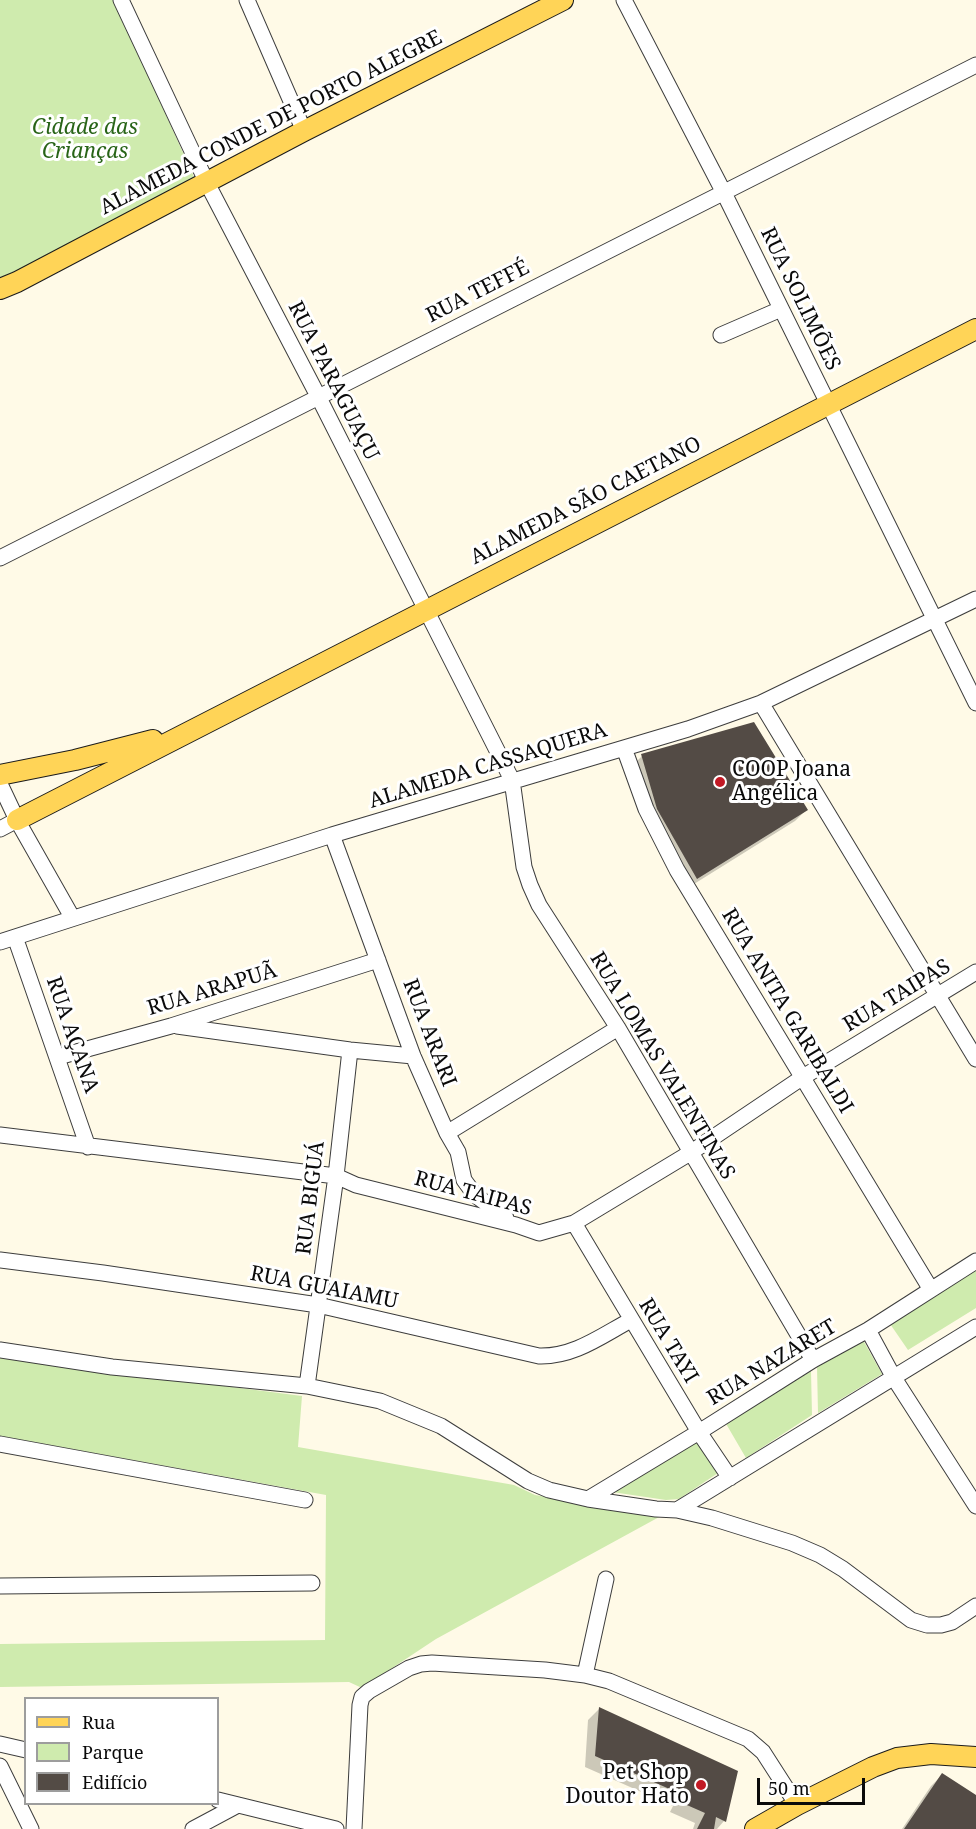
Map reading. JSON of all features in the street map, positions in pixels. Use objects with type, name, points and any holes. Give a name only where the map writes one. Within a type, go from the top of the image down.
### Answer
[{"type":"main road","name":"ALAMEDA CONDE DE PORTO ALEGRE","points":[[0,289],[563,0]]},
{"type":"main road","name":"ALAMEDA SÃO CAETANO","points":[[9,825],[976,329]]},
{"type":"main road","name":"ALAMEDA SÃO CAETANO","points":[[0,775],[115,751],[218,718]]},
{"type":"main road","points":[[755,1829],[873,1767],[897,1758],[931,1754],[976,1757]]},
{"type":"street","name":"RUA PARAGUAÇU","points":[[122,0],[207,183],[318,396],[512,780]]},
{"type":"street","points":[[247,0],[304,131]]},
{"type":"street","name":"RUA SOLIMÕES","points":[[624,0],[723,191],[976,703]]},
{"type":"street","name":"RUA TEFFÉ","points":[[0,558],[976,65]]},
{"type":"street","points":[[721,335],[781,309]]},
{"type":"street","name":"ALAMEDA CASSAQUERA","points":[[0,942],[332,835],[688,729],[761,703],[976,599]]},
{"type":"street","points":[[761,703],[976,1059]]},
{"type":"street","name":"RUA ANITA GARIBALDI","points":[[624,748],[660,841],[930,1288]]},
{"type":"street","name":"RUA LOMAS VALENTINAS","points":[[512,780],[524,867],[539,905],[618,1028],[813,1360]]},
{"type":"street","points":[[0,784],[9,825],[72,917]]},
{"type":"street","name":"RUA ARARI","points":[[332,835],[414,1056],[447,1133],[458,1152],[464,1180],[475,1195],[516,1225]]},
{"type":"street","name":"RUA AÇANA","points":[[15,937],[88,1147]]},
{"type":"street","name":"RUA ARAPUÃ","points":[[58,1057],[171,1026],[378,960]]},
{"type":"street","name":"RUA TAIPAS","points":[[0,1135],[336,1176],[356,1185],[516,1225],[539,1233],[574,1223],[690,1153],[803,1077],[976,972]]},
{"type":"street","points":[[171,1026],[350,1050],[414,1056]]},
{"type":"street","points":[[447,1133],[618,1028]]},
{"type":"street","name":"RUA BIGUÁ","points":[[307,1386],[336,1176],[350,1050]]},
{"type":"street","name":"RUA TAYI","points":[[574,1223],[699,1432],[730,1478]]},
{"type":"street","name":"RUA GUAIAMU","points":[[0,1260],[318,1305],[540,1356],[554,1357],[569,1354],[631,1320]]},
{"type":"street","name":"RUA NAZARET","points":[[588,1499],[813,1360],[868,1330],[930,1288],[976,1261]]},
{"type":"street","points":[[677,1510],[976,1327]]},
{"type":"street","points":[[868,1330],[894,1378],[976,1506]]},
{"type":"street","points":[[0,1350],[112,1367],[307,1386],[380,1401],[441,1426],[528,1481],[549,1490],[588,1499],[677,1510],[758,1532],[820,1555],[843,1569],[911,1620],[927,1625],[940,1625],[952,1622],[976,1606]]},
{"type":"street","points":[[0,1444],[306,1500]]},
{"type":"street","points":[[585,1675],[606,1579]]},
{"type":"street","points":[[0,1586],[312,1583]]},
{"type":"street","points":[[354,1829],[362,1697],[369,1690],[409,1668],[432,1663],[585,1675],[609,1681],[748,1739],[763,1752],[797,1805]]},
{"type":"street","points":[[0,1744],[24,1750]]},
{"type":"street","points":[[0,1766],[31,1829]]},
{"type":"street","points":[[219,1800],[336,1829]]},
{"type":"street","points":[[193,1829],[238,1805]]},
{"type":"green space","name":"Cidade das Crianças","points":[[0,0],[114,0],[194,177],[17,273],[0,277]]},
{"type":"green space","points":[[976,1263],[976,1308],[908,1350],[886,1318]]},
{"type":"green space","points":[[863,1340],[882,1374],[818,1413],[817,1366]]},
{"type":"green space","points":[[0,1357],[302,1396],[298,1447],[514,1485],[535,1495],[661,1516],[436,1639],[362,1688],[349,1682],[0,1687],[0,1644],[325,1640],[326,1495],[0,1436]]},
{"type":"green space","points":[[811,1371],[812,1415],[746,1458],[725,1422]]},
{"type":"green space","points":[[698,1440],[718,1473],[679,1499],[666,1500],[612,1492]]},
{"type":"building","name":"COOP Joana Angélica","points":[[754,722],[808,810],[697,879],[657,809],[641,754]]},
{"type":"building","points":[[599,1707],[738,1771],[726,1822],[716,1817],[714,1829],[697,1829],[705,1813],[680,1802],[683,1795],[595,1756]]},
{"type":"building","points":[[942,1773],[976,1795],[976,1829],[904,1829]]},
{"type":"place","name":"COOP Joana Angélica","points":[[720,782]]},
{"type":"place","name":"Pet Shop Doutor Hato","points":[[701,1785]]}]
